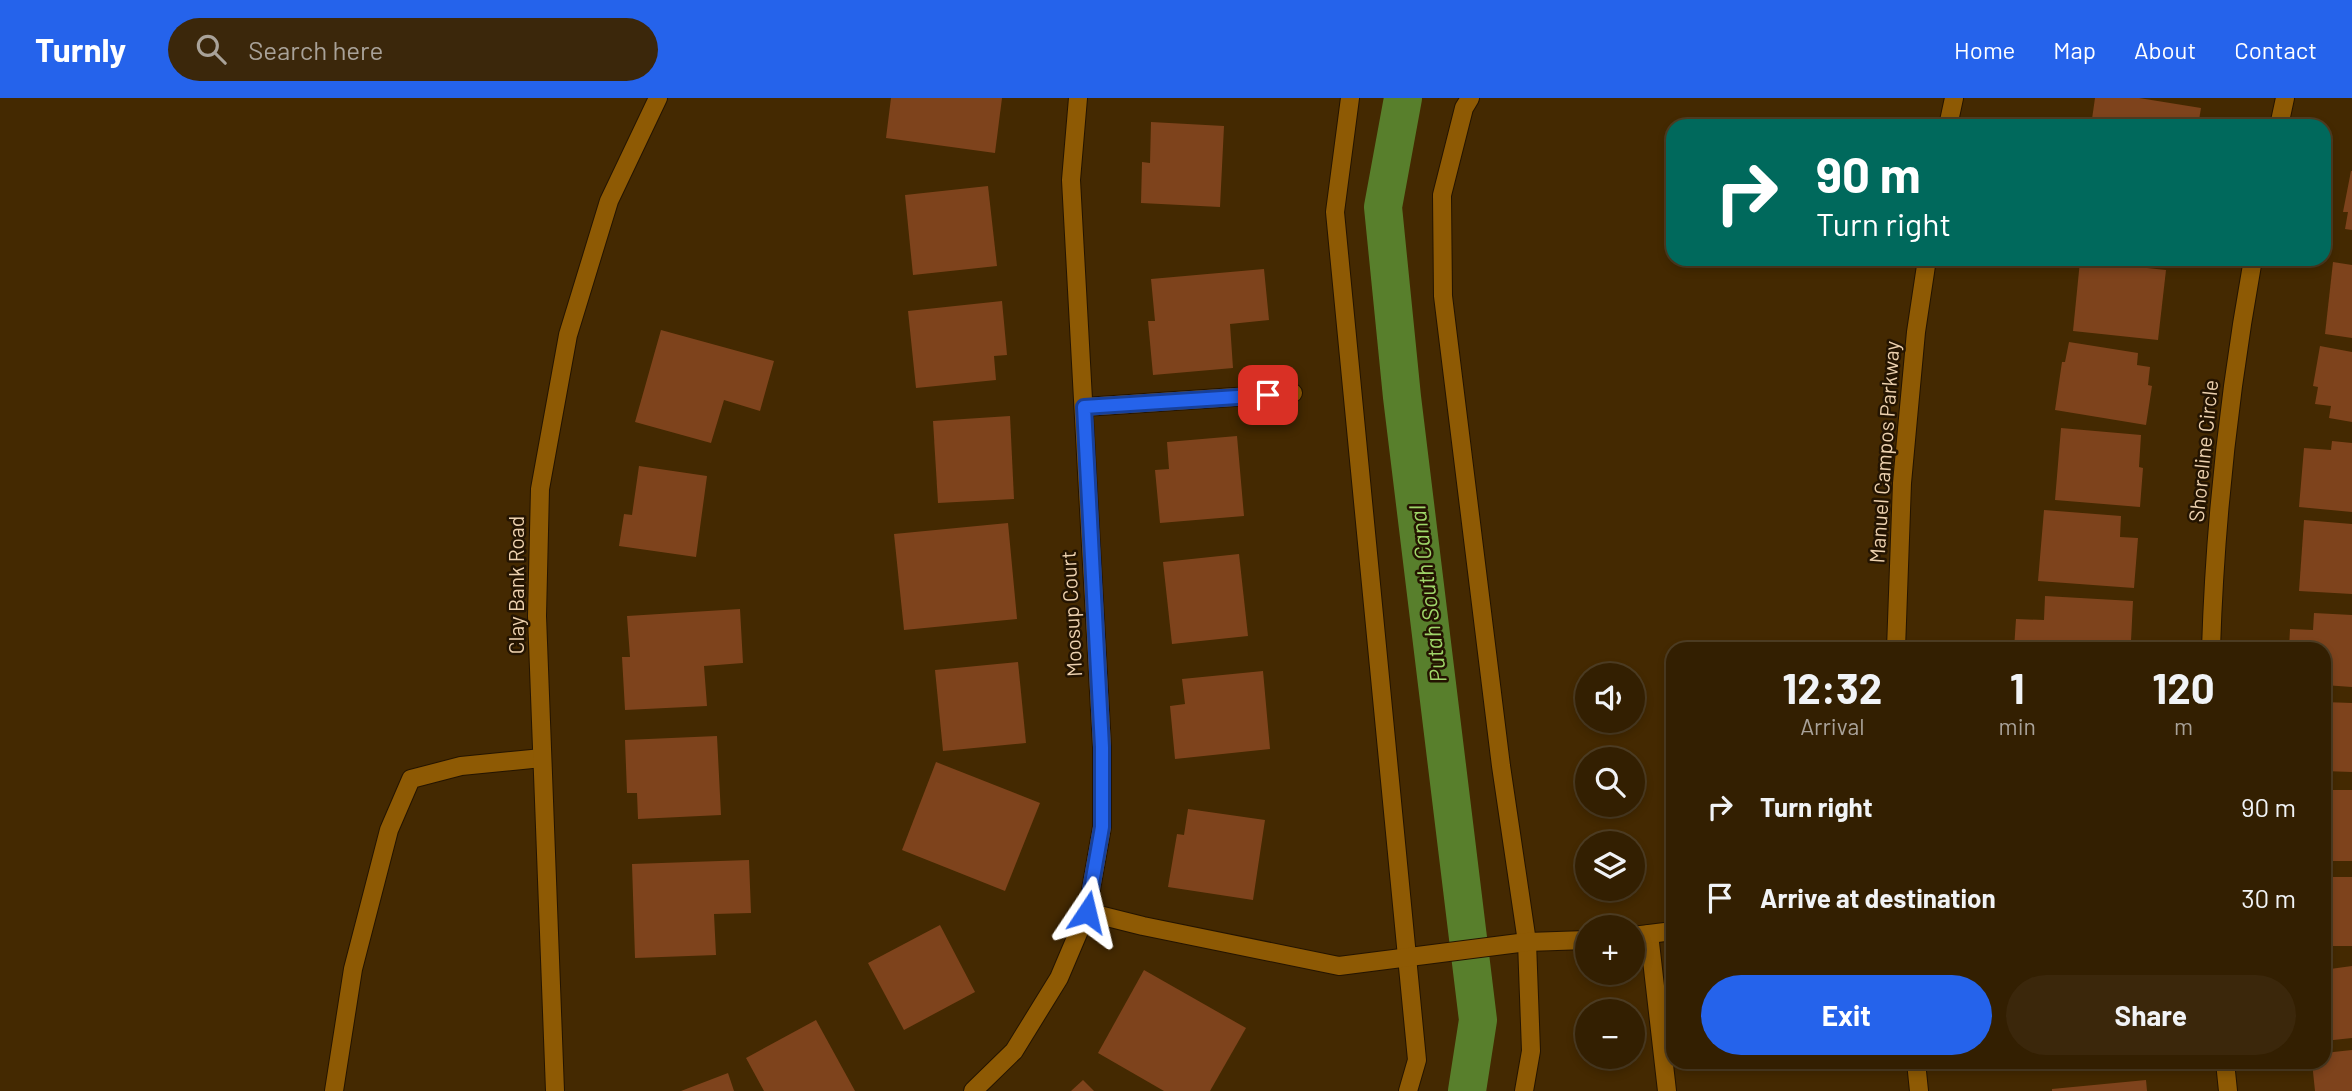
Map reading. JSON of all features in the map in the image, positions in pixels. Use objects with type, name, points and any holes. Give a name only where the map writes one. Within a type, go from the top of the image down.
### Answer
[{"type":"street","name":"Clay Bank Road","points":[[555,1091],[537,616],[540,489],[568,335],[609,201],[658,98]]},
{"type":"street","name":"Moosup Court","points":[[973,1091],[1014,1051],[1059,978],[1087,912],[1102,827],[1102,747],[1071,180],[1078,98]]},
{"type":"street","points":[[1350,98],[1335,212],[1417,1060],[1408,1091]]},
{"type":"street","points":[[1470,98],[1464,108],[1443,195],[1443,296],[1527,942],[1531,1051],[1524,1091]]},
{"type":"street","points":[[1950,119],[1954,98]]},
{"type":"street","points":[[2280,119],[2285,98]]},
{"type":"street","name":"Manuel Campos Parkway","points":[[1896,642],[1902,483],[1916,332],[1926,266]]},
{"type":"street","name":"Shoreline Circle","points":[[2211,642],[2213,587],[2225,455],[2252,266]]},
{"type":"street","points":[[1084,407],[1293,393]]},
{"type":"street","points":[[334,1091],[353,969],[389,830],[411,779],[461,766],[542,758]]},
{"type":"street","points":[[1087,912],[1143,926],[1339,965],[1496,945],[1575,940]]},
{"type":"street","points":[[1645,935],[1666,933]]},
{"type":"street","points":[[1645,959],[1667,1091]]},
{"type":"street","points":[[1917,1069],[1919,1091]]},
{"type":"street","points":[[2226,1069],[2228,1091]]},
{"type":"building","points":[[891,98],[1002,98],[995,153],[886,138]]},
{"type":"building","points":[[2095,98],[2139,98],[2201,108],[2199,119],[2092,119]]},
{"type":"building","points":[[1151,122],[1224,126],[1220,207],[1141,203],[1142,162],[1150,163]]},
{"type":"building","points":[[2351,171],[2352,230],[2345,229],[2348,212],[2343,212]]},
{"type":"building","points":[[988,186],[997,266],[913,275],[905,195]]},
{"type":"building","points":[[2333,262],[2352,265],[2352,338],[2325,334]]},
{"type":"building","points":[[2080,266],[2128,266],[2166,270],[2158,340],[2073,331]]},
{"type":"building","points":[[1264,269],[1269,320],[1230,324],[1233,368],[1153,375],[1148,321],[1155,321],[1151,279]]},
{"type":"building","points":[[1002,301],[1007,355],[994,356],[996,380],[916,388],[908,311]]},
{"type":"building","points":[[661,330],[774,361],[760,411],[724,400],[711,443],[635,422]]},
{"type":"building","points":[[2069,342],[2138,353],[2137,365],[2150,367],[2148,385],[2152,386],[2146,425],[2055,410],[2062,362],[2065,362]]},
{"type":"building","points":[[2320,346],[2352,352],[2352,422],[2329,418],[2331,406],[2315,404],[2318,387],[2313,386]]},
{"type":"building","points":[[1010,416],[1014,499],[938,503],[933,421]]},
{"type":"building","points":[[2061,428],[2141,435],[2139,467],[2143,468],[2140,507],[2055,500]]},
{"type":"building","points":[[1237,436],[1244,516],[1160,523],[1155,470],[1169,469],[1167,442]]},
{"type":"building","points":[[2332,441],[2352,443],[2352,512],[2299,507],[2304,448],[2331,450]]},
{"type":"building","points":[[639,466],[707,476],[696,557],[619,546],[624,514],[632,515]]},
{"type":"building","points":[[2044,510],[2121,516],[2120,537],[2138,538],[2134,588],[2038,581]]},
{"type":"building","points":[[2304,520],[2352,524],[2352,594],[2299,591]]},
{"type":"building","points":[[1008,523],[1017,619],[904,630],[894,534]]},
{"type":"building","points":[[1239,554],[1248,636],[1172,644],[1163,562]]},
{"type":"building","points":[[2045,596],[2133,601],[2131,641],[2127,642],[2014,642],[2016,619],[2044,620]]},
{"type":"building","points":[[740,609],[743,663],[704,666],[707,706],[625,710],[622,657],[630,657],[627,616]]},
{"type":"building","points":[[2314,613],[2352,615],[2352,687],[2331,686],[2331,642],[2289,642],[2290,629],[2313,630]]},
{"type":"building","points":[[1018,662],[1026,743],[943,751],[935,670]]},
{"type":"building","points":[[1263,671],[1270,749],[1175,759],[1170,706],[1185,704],[1182,679]]},
{"type":"building","points":[[2331,702],[2352,703],[2352,772],[2331,771]]},
{"type":"building","points":[[717,736],[721,815],[638,819],[637,793],[627,793],[625,740]]},
{"type":"building","points":[[936,762],[1040,803],[1005,891],[902,850]]},
{"type":"building","points":[[2331,790],[2352,790],[2352,861],[2331,861]]},
{"type":"building","points":[[1188,809],[1265,820],[1253,900],[1168,887],[1177,834],[1184,835]]},
{"type":"building","points":[[749,860],[751,913],[714,914],[716,955],[635,958],[632,864]]},
{"type":"building","points":[[2331,877],[2352,877],[2352,946],[2331,946]]},
{"type":"building","points":[[940,925],[975,992],[904,1030],[868,963]]},
{"type":"building","points":[[2352,966],[2352,1038],[2331,1040],[2331,969]]},
{"type":"building","points":[[1144,970],[1246,1028],[1210,1091],[1164,1091],[1098,1053]]},
{"type":"building","points":[[816,1020],[855,1091],[764,1091],[746,1058]]},
{"type":"building","points":[[2352,1050],[2352,1091],[2315,1091],[2313,1069],[2331,1069],[2331,1052]]},
{"type":"building","points":[[728,1073],[734,1091],[681,1091]]},
{"type":"building","points":[[1083,1080],[1094,1091],[1071,1091]]},
{"type":"building","points":[[2146,1080],[2147,1091],[2052,1091],[2052,1089]]},
{"type":"waterway","name":"Putah South Canal","points":[[1403,98],[1383,207],[1402,397],[1478,1020],[1467,1091]]},
{"type":"route","points":[[1087,912],[1102,827],[1102,747],[1084,407],[1268,395]]}]
